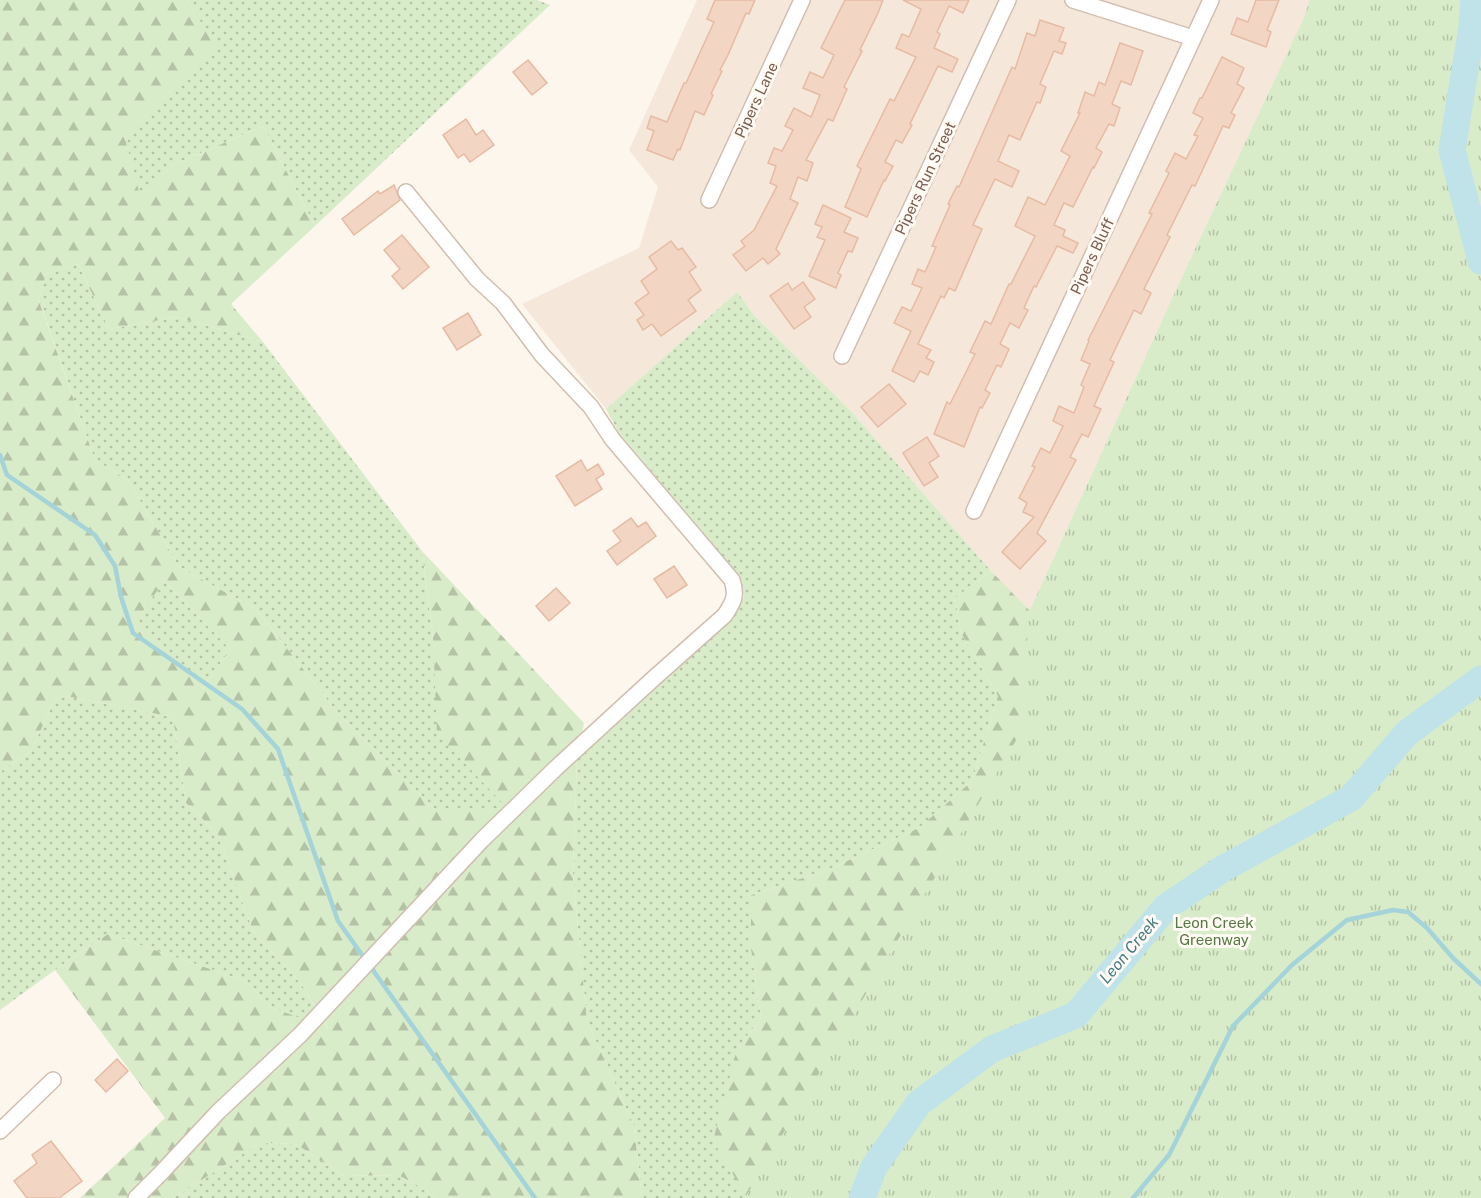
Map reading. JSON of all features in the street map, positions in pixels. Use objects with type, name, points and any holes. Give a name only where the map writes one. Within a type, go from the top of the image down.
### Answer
[{"type":"street","name":"Pipers Lane","points":[[710,200],[802,0]]},
{"type":"street","name":"Pipers Run Street","points":[[842,356],[1008,0]]},
{"type":"street","points":[[1073,0],[1193,38]]},
{"type":"street","name":"Pipers Bluff","points":[[974,511],[1211,0]]},
{"type":"street","points":[[136,1198],[218,1112],[300,1035],[482,840],[574,751],[725,615],[735,595],[732,580],[613,440],[591,407],[542,355],[503,303],[477,279],[406,192]]},
{"type":"street","points":[[0,1131],[53,1080]]},
{"type":"shaded area","points":[[697,0],[1310,0],[1303,20],[1029,612],[849,409],[754,315],[737,292],[606,409],[522,304],[639,248],[658,187],[629,150]]},
{"type":"green space","points":[[0,0],[187,0],[218,49],[124,135],[141,199],[173,165],[263,126],[315,226],[231,304],[263,342],[177,317],[109,329],[78,264],[46,274],[39,301],[95,460],[128,480],[179,567],[256,609],[340,716],[434,808],[507,808],[437,734],[433,637],[422,551],[584,723],[577,758],[573,876],[587,1021],[634,1126],[642,1198],[435,1198],[398,1175],[344,1176],[296,1144],[260,1143],[173,1198],[80,1198],[165,1118],[55,970],[108,934],[245,981],[270,1007],[328,1028],[302,985],[253,931],[218,834],[186,803],[173,717],[66,696],[54,701],[31,751],[0,772]],"holes":[[[164,581],[230,649],[203,689],[136,621]]]},
{"type":"green space","points":[[187,0],[537,0],[550,5],[315,226],[263,126],[173,165],[141,200],[124,135],[217,49]]},
{"type":"green space","points":[[1310,0],[1413,178],[745,1198],[746,1196],[713,1141],[737,1049],[761,1018],[751,949],[751,895],[830,869],[919,828],[972,781],[998,696],[961,633],[955,598],[991,571],[1030,611],[1177,288],[1303,20]]},
{"type":"green space","name":"Leon Creek Greenway","points":[[1310,0],[1481,0],[1481,1198],[745,1198],[1021,732],[1029,612],[1303,20]]},
{"type":"green space","points":[[78,264],[109,329],[177,317],[263,342],[422,551],[433,637],[507,808],[434,808],[340,716],[256,609],[179,567],[128,480],[95,460],[39,300],[46,274]]},
{"type":"green space","points":[[737,292],[754,315],[849,409],[991,571],[955,598],[961,633],[998,696],[972,781],[919,828],[830,869],[751,895],[751,949],[761,1018],[737,1049],[746,1196],[745,1198],[642,1198],[634,1126],[587,1021],[573,876],[577,758],[734,612],[744,597],[740,577],[619,433],[606,409]]},
{"type":"green space","points":[[163,580],[230,649],[203,689],[135,621]]},
{"type":"green space","points":[[66,696],[173,717],[186,803],[218,834],[253,931],[302,985],[328,1029],[270,1007],[245,981],[108,934],[0,1010],[0,772],[31,751],[54,701]]},
{"type":"green space","points":[[260,1143],[296,1144],[344,1176],[398,1175],[435,1198],[173,1198]]},
{"type":"building","points":[[715,0],[755,0],[749,14],[746,13],[720,70],[722,71],[704,115],[695,111],[680,150],[678,149],[673,160],[647,150],[654,131],[647,128],[651,116],[667,122],[714,22],[707,19]]},
{"type":"building","points":[[845,0],[883,0],[844,87],[847,89],[833,121],[828,119],[806,160],[813,163],[807,181],[798,177],[790,199],[798,203],[776,249],[780,254],[768,264],[763,258],[746,271],[733,255],[745,246],[741,241],[754,230],[777,186],[770,183],[776,166],[768,163],[774,148],[782,151],[793,130],[785,126],[794,108],[811,117],[820,95],[803,88],[810,72],[823,78],[834,55],[821,48]]},
{"type":"building","points":[[903,0],[969,0],[963,13],[949,6],[937,32],[940,34],[934,48],[958,59],[952,72],[938,66],[910,124],[912,125],[902,143],[896,140],[885,162],[893,166],[867,217],[845,207],[861,169],[857,166],[890,99],[894,101],[916,57],[896,48],[902,34],[909,37],[921,9]]},
{"type":"building","points":[[1256,0],[1279,0],[1267,30],[1271,32],[1266,47],[1231,34],[1237,18],[1248,22]]},
{"type":"building","points":[[1040,20],[1064,28],[1059,41],[1066,43],[1062,54],[1054,51],[1040,84],[1046,87],[1040,103],[1037,102],[1020,140],[1009,135],[998,161],[1019,171],[1012,187],[995,179],[973,225],[982,229],[955,291],[949,288],[944,298],[941,296],[918,344],[931,350],[926,358],[934,362],[928,375],[920,371],[914,382],[892,371],[911,331],[894,323],[902,307],[911,311],[922,288],[912,284],[918,269],[925,272],[936,247],[932,246],[950,205],[948,204],[957,186],[959,187],[1012,67],[1015,69],[1027,33],[1035,36]]},
{"type":"building","points":[[1120,43],[1143,51],[1131,85],[1121,81],[1112,104],[1120,108],[1114,126],[1109,124],[1096,148],[1102,152],[1073,207],[1064,203],[1054,225],[1065,230],[1063,236],[1078,243],[1073,253],[1057,246],[1036,287],[1034,286],[1024,308],[1028,310],[1019,328],[1010,323],[1000,344],[1009,349],[1001,367],[997,365],[985,390],[990,393],[982,408],[980,407],[964,447],[934,434],[947,402],[950,404],[975,354],[970,352],[985,321],[991,324],[1035,236],[1015,226],[1028,197],[1045,205],[1070,156],[1061,151],[1080,113],[1078,113],[1085,92],[1094,96],[1099,82],[1105,85]]},
{"type":"building","points":[[1222,57],[1244,68],[1237,84],[1244,88],[1231,113],[1235,115],[1229,128],[1223,126],[1195,186],[1192,185],[1167,235],[1170,237],[1144,289],[1151,293],[1141,314],[1134,310],[1110,360],[1114,362],[1094,406],[1101,409],[1088,437],[1082,434],[1070,457],[1076,460],[1037,533],[1046,541],[1020,569],[1002,552],[1034,517],[1023,512],[1027,503],[1019,498],[1035,467],[1032,466],[1041,448],[1050,453],[1063,426],[1053,421],[1059,406],[1074,413],[1084,387],[1081,385],[1090,364],[1081,360],[1088,340],[1152,214],[1149,213],[1169,173],[1166,171],[1175,153],[1186,159],[1198,136],[1194,135],[1203,118],[1193,113]]},
{"type":"building","points":[[528,60],[547,83],[532,95],[513,72]]},
{"type":"building","points":[[466,119],[476,135],[483,130],[494,145],[470,162],[464,154],[458,158],[443,135]]},
{"type":"building","points":[[394,185],[400,200],[354,235],[342,219],[378,191],[380,194]]},
{"type":"building","points":[[823,205],[851,218],[844,232],[858,238],[852,252],[848,251],[838,273],[841,275],[836,288],[809,276],[825,240],[817,237],[822,227],[815,224]]},
{"type":"building","points":[[402,235],[429,267],[403,289],[392,276],[400,269],[384,250]]},
{"type":"building","points":[[671,241],[678,250],[682,248],[696,267],[689,272],[701,290],[688,300],[696,311],[661,336],[652,324],[643,330],[637,320],[644,315],[635,303],[649,293],[641,281],[657,269],[649,257]]},
{"type":"building","points":[[803,282],[815,299],[804,307],[811,317],[794,329],[770,296],[788,283],[792,290]]},
{"type":"building","points":[[468,313],[481,335],[457,350],[443,328]]},
{"type":"building","points":[[889,384],[906,404],[878,427],[861,407]]},
{"type":"building","points":[[927,437],[939,456],[929,463],[938,477],[924,486],[903,453]]},
{"type":"building","points":[[581,460],[587,471],[598,464],[604,474],[596,479],[602,489],[575,506],[556,476]]},
{"type":"building","points":[[631,518],[638,527],[646,522],[656,536],[617,565],[607,551],[621,541],[613,531]]},
{"type":"building","points":[[674,566],[687,585],[667,598],[654,579]]},
{"type":"building","points":[[556,588],[570,603],[549,621],[536,606]]},
{"type":"building","points":[[117,1059],[128,1071],[106,1092],[95,1080]]},
{"type":"building","points":[[51,1141],[82,1181],[59,1198],[27,1198],[14,1181],[37,1163],[32,1155]]},
{"type":"waterway","points":[[1474,0],[1472,27],[1452,150],[1481,261]]},
{"type":"waterway","points":[[0,455],[7,475],[95,535],[115,566],[121,597],[133,633],[242,709],[278,749],[338,921],[535,1198]]},
{"type":"waterway","name":"Leon Creek","points":[[862,1198],[874,1167],[919,1103],[992,1049],[1076,1015],[1166,907],[1224,868],[1351,798],[1407,733],[1481,679]]},
{"type":"waterway","points":[[1133,1198],[1169,1155],[1233,1026],[1292,965],[1347,920],[1393,910],[1408,912],[1427,928],[1453,958],[1481,984]]}]
